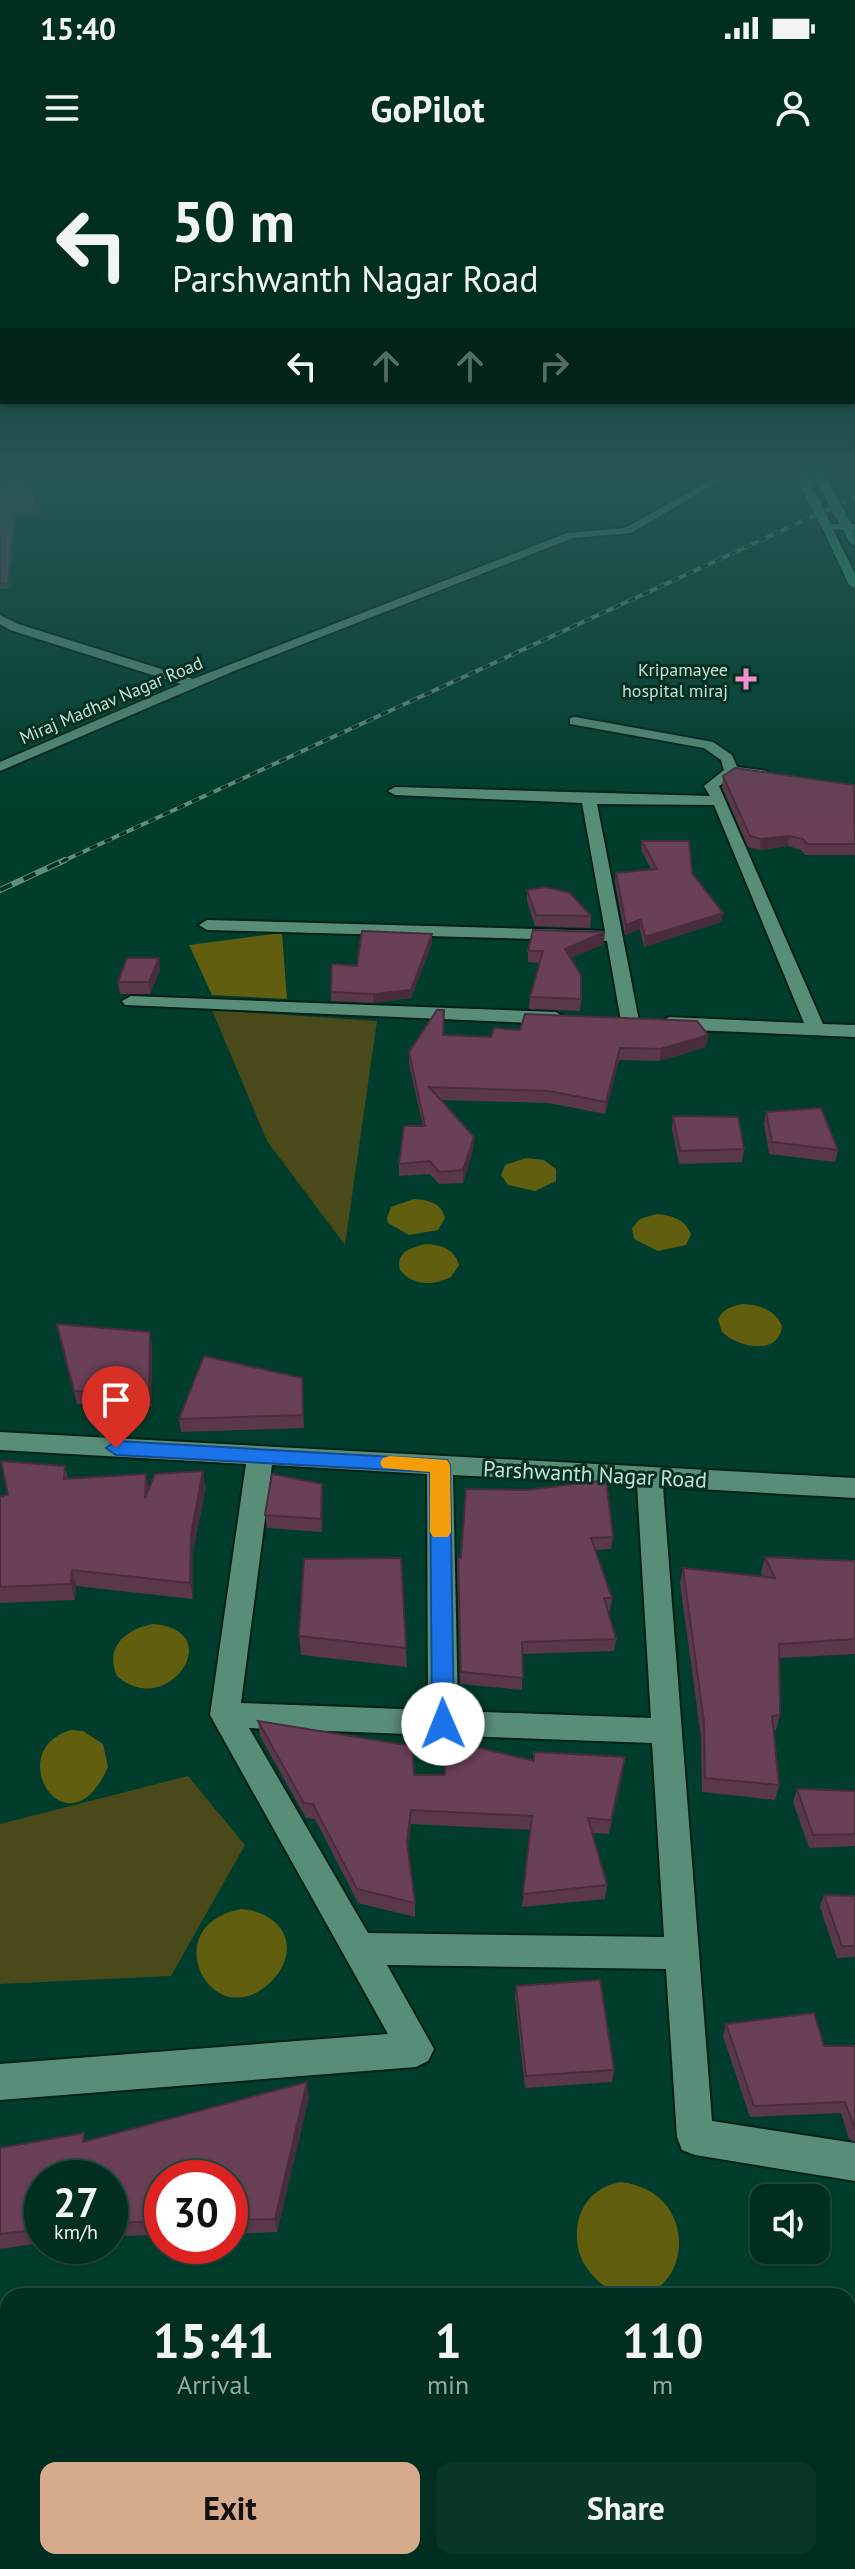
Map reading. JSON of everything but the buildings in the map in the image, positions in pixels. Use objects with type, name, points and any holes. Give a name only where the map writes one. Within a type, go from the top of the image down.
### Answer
[{"type":"street","name":"Miraj Madhav Nagar Road","points":[[0,767],[194,684],[436,588]]},
{"type":"street","points":[[0,619],[14,627],[194,684]]},
{"type":"street","points":[[575,721],[708,745],[727,758],[731,770]]},
{"type":"street","points":[[778,777],[731,770],[711,786],[816,1029]]},
{"type":"street","points":[[395,791],[720,801]]},
{"type":"street","points":[[589,799],[614,936],[623,1020],[855,1031]]},
{"type":"street","points":[[207,925],[614,936]]},
{"type":"street","points":[[131,1001],[568,1018]]},
{"type":"street","name":"Parshwanth Nagar Road","points":[[0,1441],[855,1488]]},
{"type":"street","points":[[0,2082],[416,2049],[225,1715],[260,1456]]},
{"type":"street","points":[[440,1465],[443,1724]]},
{"type":"street","points":[[649,1477],[695,2137],[855,2162]]},
{"type":"street","points":[[225,1715],[666,1731]]},
{"type":"street","points":[[358,1949],[682,1953]]},
{"type":"shaded area","points":[[282,933],[287,999],[212,995],[189,945]]},
{"type":"shaded area","points":[[212,1010],[377,1021],[345,1245],[267,1141]]},
{"type":"shaded area","points":[[526,1158],[544,1160],[556,1169],[556,1181],[535,1191],[508,1185],[501,1175],[505,1165]]},
{"type":"shaded area","points":[[414,1199],[429,1201],[441,1209],[445,1218],[438,1230],[409,1235],[388,1223],[391,1207]]},
{"type":"shaded area","points":[[656,1214],[672,1217],[685,1225],[691,1234],[686,1245],[658,1251],[634,1239],[632,1228],[640,1219]]},
{"type":"shaded area","points":[[427,1244],[442,1247],[454,1255],[459,1265],[451,1277],[424,1283],[411,1279],[400,1270],[402,1255]]},
{"type":"shaded area","points":[[743,1304],[766,1309],[779,1321],[782,1326],[773,1342],[747,1345],[722,1332],[718,1319],[720,1315],[729,1308]]},
{"type":"shaded area","points":[[153,1624],[176,1630],[187,1641],[189,1655],[183,1669],[171,1681],[155,1688],[136,1687],[117,1676],[113,1656],[126,1635]]},
{"type":"shaded area","points":[[71,1730],[83,1731],[103,1744],[108,1767],[92,1792],[75,1803],[60,1801],[48,1790],[41,1775],[41,1757],[51,1741]]},
{"type":"shaded area","points":[[188,1776],[245,1845],[171,1976],[0,1984],[0,1824]]},
{"type":"shaded area","points":[[242,1909],[260,1913],[276,1923],[287,1946],[283,1965],[272,1981],[244,1997],[225,1995],[210,1986],[200,1970],[196,1952],[201,1934],[216,1918]]},
{"type":"shaded area","points":[[620,2182],[649,2191],[668,2208],[678,2230],[678,2253],[671,2274],[657,2288],[607,2288],[595,2278],[581,2257],[577,2240],[579,2217],[590,2198]]},
{"type":"railway","points":[[61,862],[656,588]]},
{"type":"railway","points":[[0,890],[65,860]]},
{"type":"slow traffic","points":[[390,1463],[440,1465],[441,1532]]},
{"type":"place","name":"Kripamayee hospital miraj","points":[[746,679]]},
{"type":"route","points":[[116,1448],[440,1465],[443,1724]]}]
